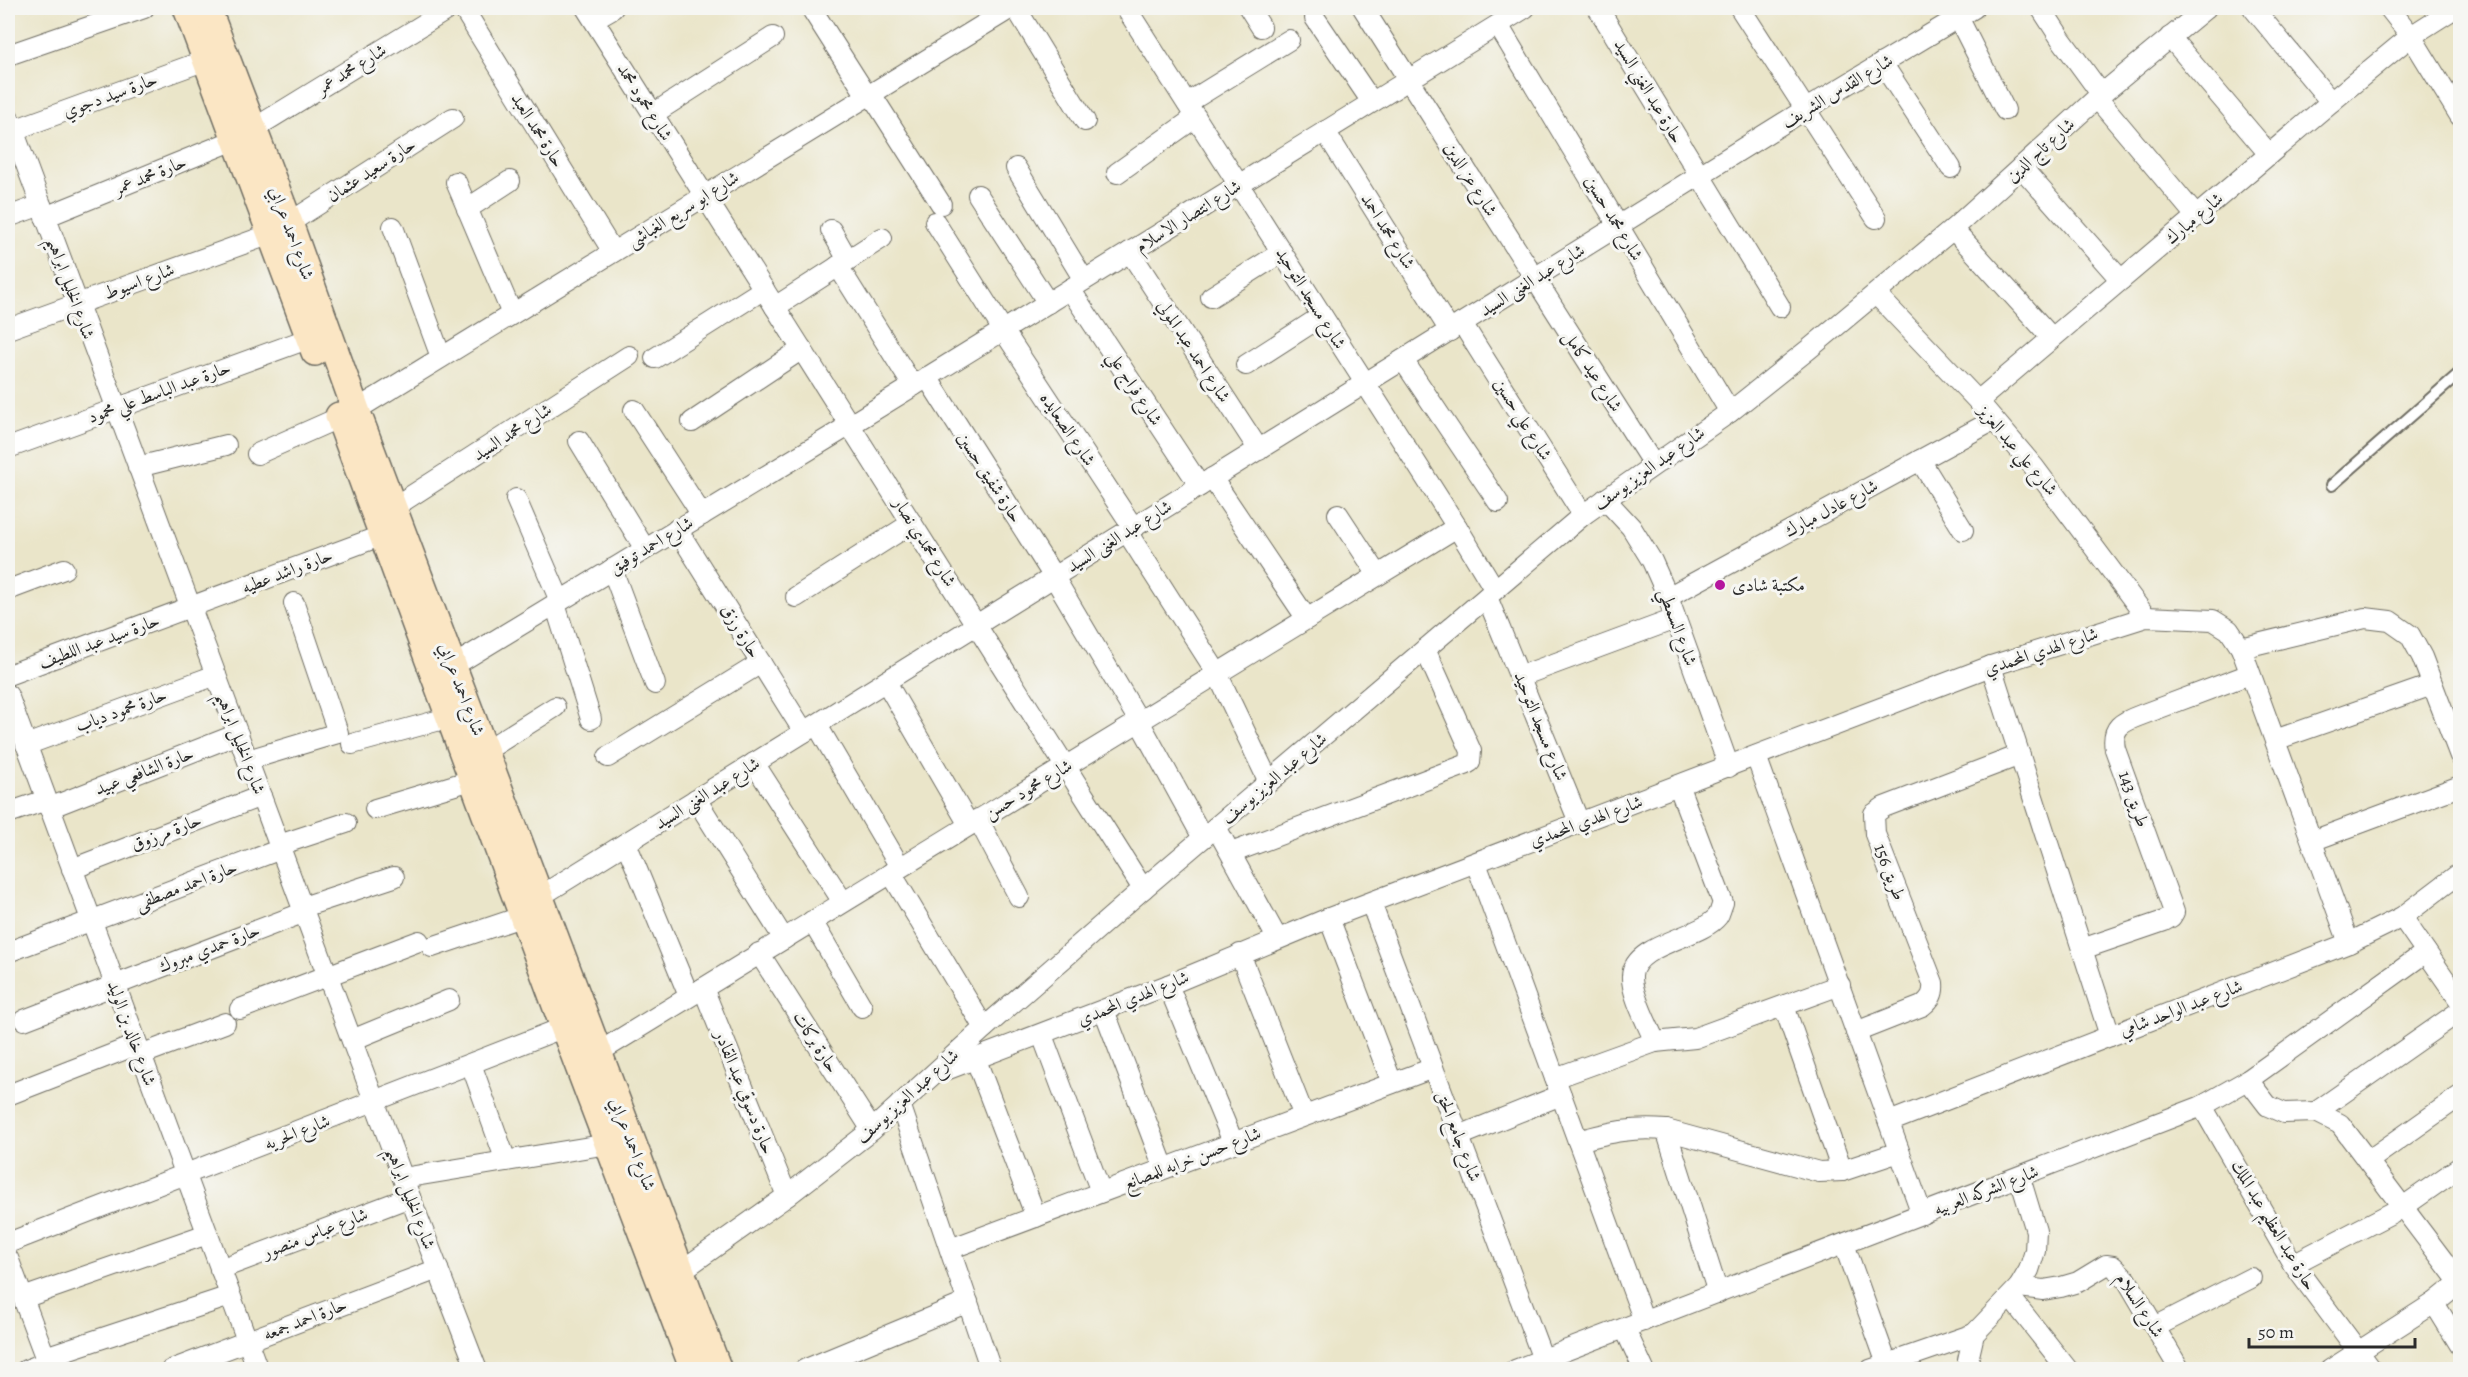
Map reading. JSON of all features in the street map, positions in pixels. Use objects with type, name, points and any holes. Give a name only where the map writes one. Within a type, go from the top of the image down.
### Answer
[{"type":"street","points":[[8,55],[144,8]]},
{"type":"street","name":"شارع احمد عرابي","points":[[187,8],[206,60],[245,134]]},
{"type":"street","name":"شارع احمد عرابي","points":[[207,8],[245,134],[347,414],[382,535],[484,768],[536,907],[575,1023],[608,1144],[694,1370]]},
{"type":"street","name":"شارع محمد عمر","points":[[245,134],[450,8]]},
{"type":"street","name":"حارة محمد العبد","points":[[463,8],[613,252]]},
{"type":"street","points":[[590,13],[613,8]]},
{"type":"street","name":"شارع الصعايده","points":[[811,8],[869,95],[1003,330],[1130,530],[1217,674],[1269,782]]},
{"type":"street","name":"شارع ابو سريع الغباشى","points":[[257,454],[347,414],[1011,8]]},
{"type":"street","points":[[1016,8],[1085,120]]},
{"type":"street","name":"شارع مسجد التوحيد","points":[[1126,8],[1457,527],[1491,594],[1579,822]]},
{"type":"street","points":[[1249,8],[1261,27]]},
{"type":"street","name":"شارع عز الدين","points":[[1363,8],[1534,279]]},
{"type":"street","name":"شارع انتصار الاسلام","points":[[850,425],[1408,80],[1500,17],[1525,8]]},
{"type":"street","name":"حارة عبد الغني السيد","points":[[1598,8],[1780,307]]},
{"type":"street","points":[[1740,8],[1876,218]]},
{"type":"street","points":[[2041,8],[2099,96],[2196,216]]},
{"type":"street","name":"شارع تاج الدين","points":[[1876,294],[1953,229],[2099,96],[2206,8]]},
{"type":"street","points":[[2253,8],[2331,102]]},
{"type":"street","points":[[2389,8],[2411,36],[2460,116]]},
{"type":"street","name":"شارع مبارك","points":[[1978,401],[2331,102],[2411,36],[2454,8]]},
{"type":"street","points":[[1966,12],[2005,110]]},
{"type":"street","name":"شارع القدس الشريف","points":[[1700,175],[1966,12]]},
{"type":"street","name":"شارع محمود محمد","points":[[590,13],[705,196]]},
{"type":"street","name":"شارع محمد حسين","points":[[1500,17],[1619,226],[1730,412]]},
{"type":"street","points":[[1315,18],[1372,102]]},
{"type":"street","points":[[653,114],[773,37]]},
{"type":"street","points":[[2170,37],[2270,154]]},
{"type":"street","points":[[1117,172],[1192,110],[1289,40]]},
{"type":"street","name":"حارة سيد دجوي","points":[[9,126],[206,60]]},
{"type":"street","points":[[1882,63],[1951,168]]},
{"type":"street","name":"حارة سعيد عثمان","points":[[280,228],[453,118]]},
{"type":"street","name":"شارع الخليل ابراهيم","points":[[9,126],[43,211],[410,1197],[477,1370]]},
{"type":"street","name":"شارع محمد احمد","points":[[1326,131],[1456,327]]},
{"type":"street","name":"حارة محمد عمر","points":[[8,217],[43,211],[245,134]]},
{"type":"street","points":[[2021,167],[2121,280]]},
{"type":"street","name":"شارع فراج علي","points":[[1016,168],[1077,285],[1206,482],[1306,619]]},
{"type":"street","name":"شارع عبد الغنى السيد","points":[[240,1009],[328,976],[536,907],[626,843],[1700,175]]},
{"type":"street","points":[[467,208],[510,181]]},
{"type":"street","points":[[456,182],[512,314]]},
{"type":"street","points":[[978,195],[1048,303]]},
{"type":"street","name":"شارع محمدي نصار","points":[[705,196],[1143,889]]},
{"type":"street","points":[[393,227],[441,357]]},
{"type":"street","name":"شارع احمد عرابي","points":[[280,228],[310,338],[394,507],[453,666],[460,715]]},
{"type":"street","name":"شارع اسيوط","points":[[8,329],[280,228]]},
{"type":"street","points":[[1953,229],[2052,338]]},
{"type":"street","name":"حارة شفيق حسين","points":[[831,230],[843,263],[920,382],[1054,577],[1139,721],[1209,833],[1231,853],[1277,938]]},
{"type":"street","points":[[775,307],[882,237]]},
{"type":"street","name":"شارع احمد عبد المولي","points":[[1130,252],[1258,450]]},
{"type":"street","points":[[1211,297],[1282,252]]},
{"type":"street","name":"شارع عيد كامل","points":[[1534,279],[1653,464]]},
{"type":"street","points":[[655,358],[764,289]]},
{"type":"street","name":"شارع عبد العزيز يوسف","points":[[681,1271],[788,1196],[872,1130],[930,1076],[1143,889],[1583,515],[1730,412],[1876,294]]},
{"type":"street","name":"شارع علي عبد العزيز","points":[[1876,294],[1994,420],[2066,508],[2146,617]]},
{"type":"street","points":[[1246,365],[1322,316]]},
{"type":"street","name":"شارع علي حسين","points":[[1456,327],[1583,515]]},
{"type":"street","name":"حارة عبد الباسط علي محمود","points":[[8,448],[310,338]]},
{"type":"street","points":[[692,422],[802,349]]},
{"type":"street","name":"شارع محمد السيد","points":[[394,507],[629,356]]},
{"type":"street","points":[[1403,360],[1498,502]]},
{"type":"street","points":[[633,410],[702,515]]},
{"type":"street","name":"شارع عادل مبارك","points":[[1668,597],[1994,420]]},
{"type":"street","name":"شارع احمد توفيق","points":[[453,666],[850,425]]},
{"type":"street","points":[[579,441],[645,549]]},
{"type":"street","points":[[138,467],[226,445]]},
{"type":"street","points":[[1920,460],[1963,530]]},
{"type":"street","points":[[516,499],[557,602],[591,719]]},
{"type":"street","name":"شارع السمطي","points":[[1605,499],[1631,527],[1652,561],[1668,597],[1729,767]]},
{"type":"street","points":[[1338,514],[1378,575]]},
{"type":"street","points":[[796,597],[912,523]]},
{"type":"street","name":"شارع محمود حسن","points":[[599,1052],[1457,527]]},
{"type":"street","name":"حارة رزق","points":[[677,529],[761,663],[810,729],[896,870],[984,1028]]},
{"type":"street","name":"حارة راشد عطيه","points":[[191,607],[382,535]]},
{"type":"street","points":[[8,590],[64,569]]},
{"type":"street","points":[[612,569],[655,684]]},
{"type":"street","points":[[248,760],[338,733],[294,603]]},
{"type":"street","name":"حارة سيد عبد اللطيف","points":[[8,675],[191,607]]},
{"type":"street","name":"شارع الهدي المحمدي","points":[[930,1076],[1168,985],[1277,938],[1579,822],[1679,787],[1991,666],[2146,617],[2213,620],[2229,630],[2241,648]]},
{"type":"street","points":[[2349,943],[2241,648],[2366,618],[2390,621],[2410,635],[2433,685],[2460,756]]},
{"type":"street","points":[[1521,676],[1675,619]]},
{"type":"street","points":[[1231,853],[1470,762],[1471,751],[1425,649]]},
{"type":"street","points":[[608,758],[761,663]]},
{"type":"street","points":[[1991,666],[2110,1036]]},
{"type":"street","name":"طريق 143","points":[[2082,949],[2164,921],[2174,912],[2115,749],[2113,737],[2117,728],[2141,714],[2250,674]]},
{"type":"street","name":"حارة محمود دياب","points":[[26,745],[216,675]]},
{"type":"street","points":[[886,682],[1020,897]]},
{"type":"street","points":[[2275,740],[2433,685]]},
{"type":"street","name":"شارع خالد بن الوليد","points":[[8,695],[12,721],[26,745],[258,1370]]},
{"type":"street","points":[[375,809],[484,768],[555,707]]},
{"type":"street","points":[[351,744],[460,715]]},
{"type":"street","name":"حارة الشافعي عبيد","points":[[8,813],[48,804],[238,734]]},
{"type":"street","name":"طريق 156","points":[[1857,1032],[1922,1006],[1934,992],[1933,983],[1875,834],[1875,814],[1884,807],[2020,755]]},
{"type":"street","points":[[1756,756],[1922,1214]]},
{"type":"street","points":[[754,763],[843,902]]},
{"type":"street","points":[[2312,842],[2460,786]]},
{"type":"street","points":[[1656,1042],[1633,988],[1632,975],[1637,962],[1648,954],[1708,924],[1719,916],[1723,903],[1679,787]]},
{"type":"street","name":"حارة مرزوق","points":[[72,869],[261,796]]},
{"type":"street","points":[[696,799],[784,939]]},
{"type":"street","name":"حارة احمد مصطفى","points":[[8,952],[346,823]]},
{"type":"street","name":"حارة دسوقي عبد القادر","points":[[626,843],[788,1196]]},
{"type":"street","points":[[1476,862],[1644,1321]]},
{"type":"street","name":"شارع عبد الواحد شامي","points":[[1889,1122],[2349,943],[2402,917],[2460,873]]},
{"type":"street","name":"حارة حمدي مبروك","points":[[24,1020],[394,877]]},
{"type":"street","name":"شارع جامع الحق","points":[[1371,903],[1545,1364]]},
{"type":"street","points":[[2316,1112],[2460,1000],[2402,917]]},
{"type":"street","points":[[1329,918],[1392,1083]]},
{"type":"street","points":[[812,921],[862,1007]]},
{"type":"street","name":"شارع الشركه العربيه","points":[[1515,1370],[1545,1364],[1644,1321],[2202,1106],[2248,1080],[2426,952]]},
{"type":"street","name":"حارة بركات","points":[[759,953],[872,1130]]},
{"type":"street","points":[[1240,954],[1304,1116]]},
{"type":"street","points":[[1168,985],[1233,1142]]},
{"type":"street","points":[[1459,1136],[1656,1042],[1695,1038],[1840,985]]},
{"type":"street","points":[[352,1040],[449,1000]]},
{"type":"street","points":[[1784,1006],[1842,1171]]},
{"type":"street","points":[[1104,1010],[1164,1168]]},
{"type":"street","points":[[8,1095],[225,1023]]},
{"type":"street","name":"شارع احمد عرابي","points":[[575,1023],[599,1052],[718,1370]]},
{"type":"street","name":"شارع الحريه","points":[[8,1243],[575,1023]]},
{"type":"street","points":[[1042,1035],[1101,1192]]},
{"type":"street","points":[[976,1060],[1036,1217]]},
{"type":"street","points":[[471,1064],[506,1161]]},
{"type":"street","name":"شارع حسن خرابه للمصانع","points":[[950,1249],[1433,1068]]},
{"type":"street","points":[[2248,1080],[2268,1106],[2284,1113],[2316,1112],[2340,1124],[2460,1282],[2434,1303],[2330,1370]]},
{"type":"street","points":[[2368,1161],[2460,1096]]},
{"type":"street","points":[[900,1104],[991,1370]]},
{"type":"street","name":"حارة عبد العظيم عبد الملك","points":[[2202,1106],[2294,1264],[2372,1370]]},
{"type":"street","points":[[1578,1142],[1616,1130],[1641,1128],[1666,1130],[1819,1172],[1842,1171],[1899,1152]]},
{"type":"street","points":[[1666,1130],[1718,1293]]},
{"type":"street","points":[[403,1178],[608,1144]]},
{"type":"street","points":[[2294,1264],[2403,1207],[2460,1167]]},
{"type":"street","points":[[1844,1244],[1879,1367],[1974,1334],[2015,1292],[2029,1270],[2035,1251],[2036,1231],[2020,1178]]},
{"type":"street","name":"شارع عباس منصور","points":[[220,1269],[410,1197]]},
{"type":"street","points":[[23,1298],[207,1234]]},
{"type":"street","points":[[8,1258],[48,1363]]},
{"type":"street","name":"شارع السلام","points":[[2015,1292],[2061,1287],[2078,1282],[2106,1265],[2113,1266],[2127,1280],[2180,1370]]},
{"type":"street","name":"حارة احمد جمعه","points":[[171,1370],[438,1269]]},
{"type":"street","points":[[2155,1327],[2251,1278]]},
{"type":"street","points":[[2015,1292],[2068,1370]]},
{"type":"street","points":[[26,1370],[230,1296]]},
{"type":"street","points":[[804,1370],[968,1302]]},
{"type":"street","points":[[2434,1303],[2460,1345]]},
{"type":"street","points":[[1625,1329],[1644,1370]]},
{"type":"street","points":[[1973,1370],[1968,1360],[1974,1334]]},
{"type":"lane","points":[[2332,485],[2460,373]]},
{"type":"place","name":"مكتبة شادى","points":[[1720,585]]}]
